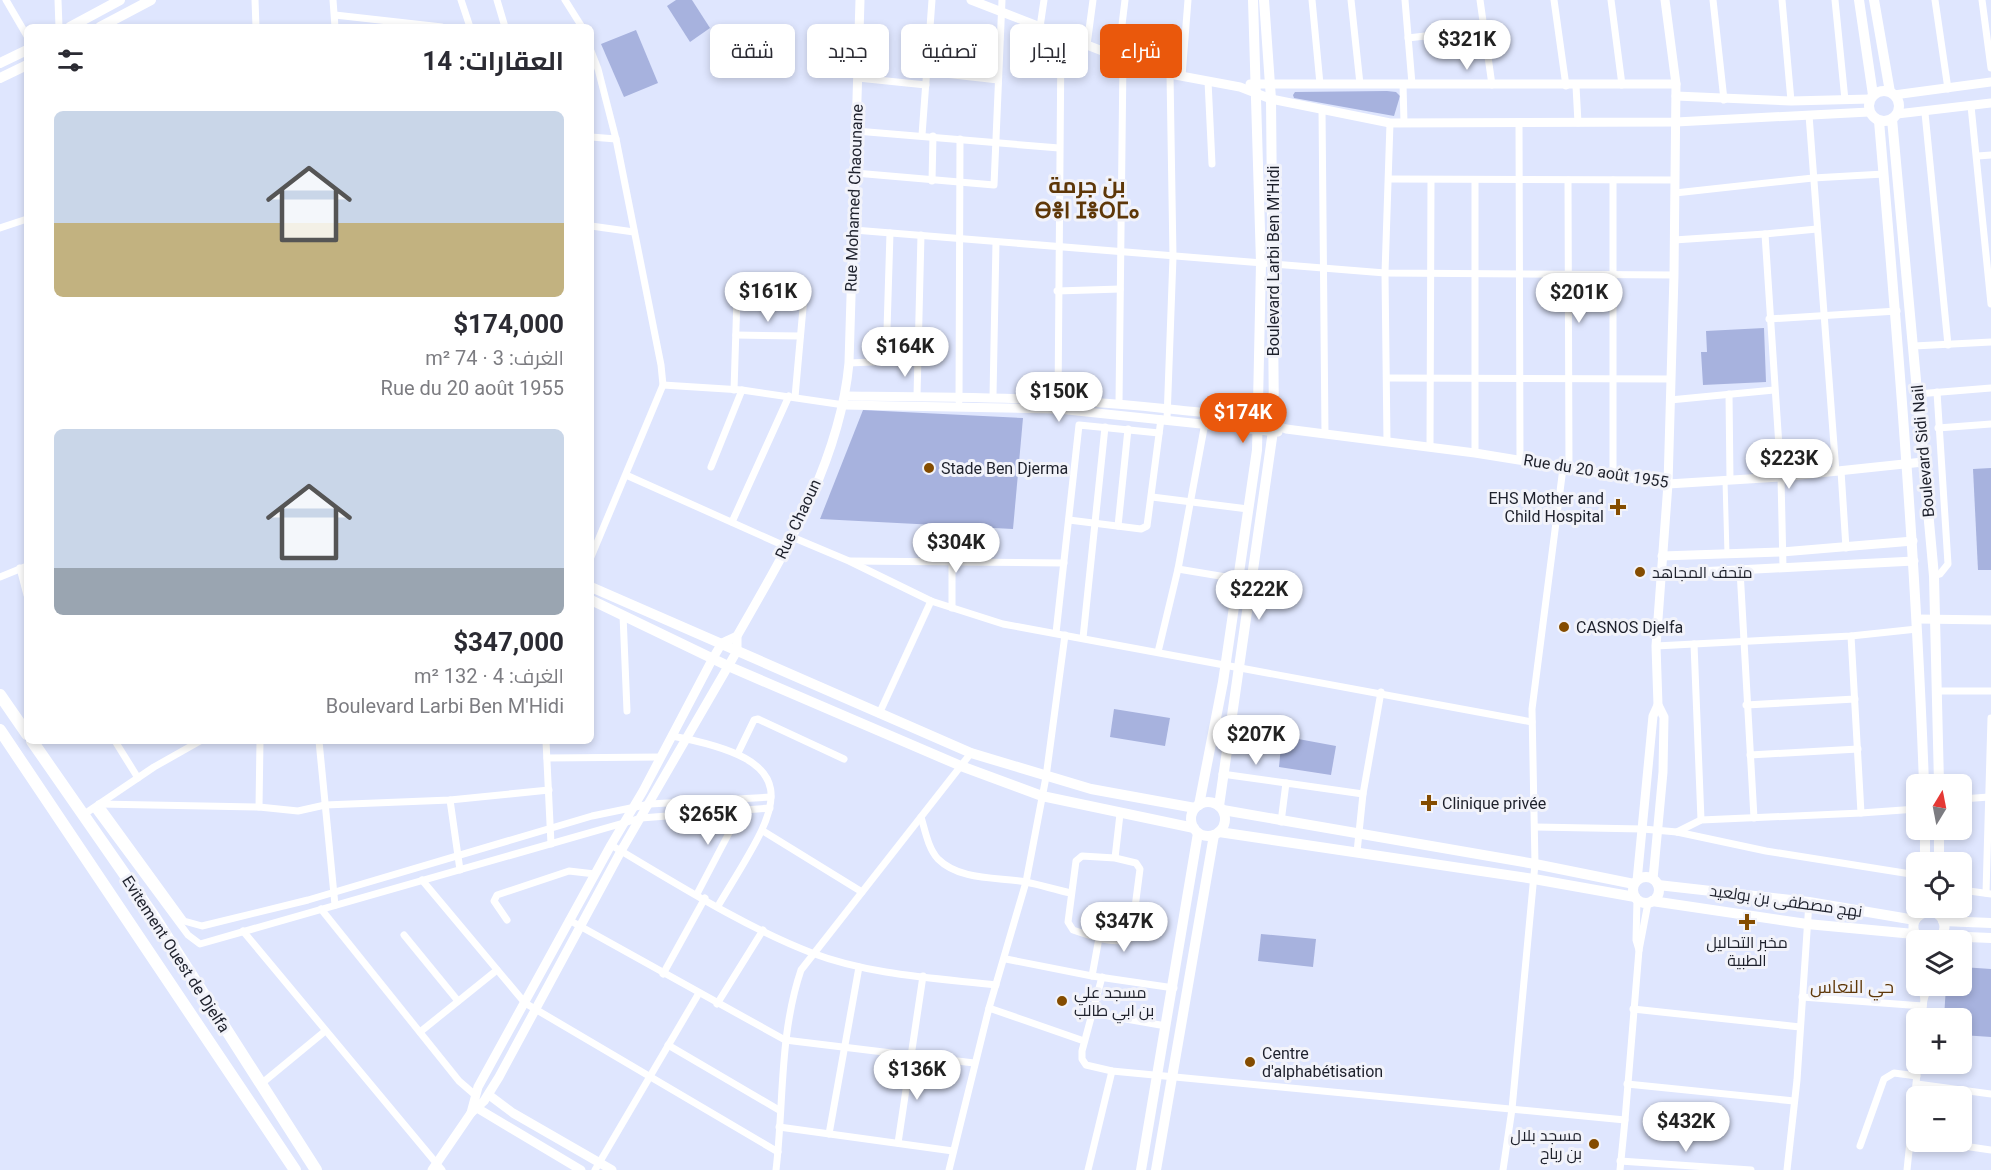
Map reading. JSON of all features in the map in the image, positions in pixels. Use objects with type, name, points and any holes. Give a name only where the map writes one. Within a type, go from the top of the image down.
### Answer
[{"type":"highway","points":[[0,695],[24,730]]},
{"type":"highway","points":[[0,730],[295,1170]]},
{"type":"highway","name":"Evitement Ouest de Djelfa","points":[[35,744],[92,809],[155,918],[316,1170]]},
{"type":"main road","points":[[76,24],[120,0]]},
{"type":"main road","points":[[106,24],[151,0]]},
{"type":"main road","points":[[1141,1170],[1174,988],[1196,831],[1191,818],[1197,806],[1226,664],[1259,427],[1261,263],[1253,0]]},
{"type":"main road","name":"Boulevard Larbi Ben M'Hidi","points":[[1221,808],[1222,774],[1274,429],[1271,83],[1264,0]]},
{"type":"main road","points":[[1859,0],[1872,97],[1869,112],[1879,121],[1895,117],[1898,102],[1892,94],[1874,0]]},
{"type":"main road","points":[[0,63],[24,51]]},
{"type":"main road","points":[[0,78],[24,67]]},
{"type":"main road","points":[[1872,97],[1881,92],[1892,94]]},
{"type":"main road","name":"Boulevard Sidi Nail","points":[[1895,117],[1937,619],[1939,774]]},
{"type":"main road","name":"Boulevard Sidi Nail","points":[[1879,121],[1897,311],[1913,541],[1924,774]]},
{"type":"main road","points":[[594,588],[971,753],[1046,777],[1197,806],[1209,802],[1221,808],[1224,824],[1216,834],[1156,1170]]},
{"type":"main road","points":[[594,601],[728,666],[961,766],[1042,796],[1196,831],[1357,852],[1534,879],[1643,900],[1906,936]]},
{"type":"main road","name":"نهج مصطفى بن بولعيد","points":[[1221,808],[1281,822],[1635,883],[1644,877],[1655,882],[1809,903],[1906,912]]},
{"type":"main road","points":[[1643,900],[1659,892],[1655,882]]},
{"type":"main road","points":[[1635,883],[1643,900]]},
{"type":"main road","name":"نهج مصطفى بن بولعيد","points":[[1960,918],[1991,923]]},
{"type":"main road","points":[[1972,938],[1991,938]]},
{"type":"street","points":[[6,0],[24,31]]},
{"type":"street","points":[[58,0],[59,24]]},
{"type":"street","points":[[255,0],[256,24]]},
{"type":"street","points":[[333,0],[336,24]]},
{"type":"street","points":[[461,0],[469,24]]},
{"type":"street","points":[[497,0],[504,24]]},
{"type":"street","points":[[565,0],[580,24]]},
{"type":"street","name":"Rue Mohamed Chaounane","points":[[859,24],[860,0]]},
{"type":"street","points":[[930,24],[932,0]]},
{"type":"street","points":[[970,0],[1033,24]]},
{"type":"street","points":[[855,173],[960,184],[994,185],[1002,0]]},
{"type":"street","points":[[1040,24],[1044,0]]},
{"type":"street","points":[[1088,39],[1094,0]]},
{"type":"street","points":[[1123,24],[1125,0]]},
{"type":"street","points":[[1188,0],[1182,76],[1240,87],[1271,99],[1390,123],[1676,122],[1869,112]]},
{"type":"street","points":[[1312,0],[1320,84]]},
{"type":"street","points":[[1351,0],[1360,84]]},
{"type":"street","points":[[1404,123],[1408,84],[1405,0]]},
{"type":"street","points":[[1480,0],[1492,85]]},
{"type":"street","points":[[1554,0],[1566,86]]},
{"type":"street","points":[[1611,0],[1622,85]]},
{"type":"street","points":[[1655,882],[1664,717],[1658,705],[1656,646],[1668,484],[1676,122],[1676,84],[1665,0]]},
{"type":"street","points":[[1713,0],[1724,100]]},
{"type":"street","points":[[1782,0],[1791,101]]},
{"type":"street","points":[[1835,0],[1845,100]]},
{"type":"street","points":[[1935,0],[1948,89]]},
{"type":"street","points":[[1982,0],[1991,68]]},
{"type":"street","points":[[335,15],[388,24]]},
{"type":"street","points":[[1408,38],[1484,29]]},
{"type":"street","points":[[594,59],[616,139],[663,385],[594,550]]},
{"type":"street","points":[[858,78],[926,85]]},
{"type":"street","name":"Rue Mohamed Chaounane","points":[[845,401],[849,363],[858,78]]},
{"type":"street","points":[[922,135],[927,78]]},
{"type":"street","points":[[980,78],[998,80]]},
{"type":"street","points":[[1058,404],[1060,78]]},
{"type":"street","points":[[1119,403],[1120,78]]},
{"type":"street","points":[[1069,520],[1145,528],[1149,521],[1159,433],[1166,415],[1173,257],[1170,78]]},
{"type":"street","points":[[1208,81],[1212,164]]},
{"type":"street","points":[[1240,87],[1257,82],[1566,86],[1676,84]]},
{"type":"street","points":[[1892,94],[1991,82]]},
{"type":"street","points":[[1576,86],[1578,123]]},
{"type":"street","points":[[1676,96],[1724,100],[1791,101],[1872,97]]},
{"type":"street","points":[[1895,117],[1991,103]]},
{"type":"street","points":[[1971,106],[1989,258],[1991,304]]},
{"type":"street","points":[[1322,109],[1325,434]]},
{"type":"street","points":[[1925,113],[1948,345]]},
{"type":"street","points":[[1809,116],[1823,315],[1846,548]]},
{"type":"street","points":[[1387,442],[1385,273],[1390,123]]},
{"type":"street","points":[[1519,124],[1520,459]]},
{"type":"street","points":[[856,130],[1059,148]]},
{"type":"street","points":[[932,181],[933,136]]},
{"type":"street","points":[[594,137],[616,139]]},
{"type":"street","points":[[959,401],[960,139]]},
{"type":"street","points":[[1978,156],[1991,155]]},
{"type":"street","points":[[1675,193],[1813,178],[1884,174]]},
{"type":"street","points":[[1389,179],[1675,180]]},
{"type":"street","points":[[1430,447],[1431,180]]},
{"type":"street","points":[[1474,180],[1475,453]]},
{"type":"street","points":[[1503,1170],[1512,1109],[1535,864],[1532,722],[1566,468],[1568,180]]},
{"type":"street","points":[[1613,180],[1611,380],[1613,477]]},
{"type":"street","points":[[0,228],[24,220]]},
{"type":"street","points":[[594,226],[634,232]]},
{"type":"street","points":[[1674,240],[1817,229]]},
{"type":"street","points":[[854,230],[1385,273],[1674,275]]},
{"type":"street","points":[[886,362],[890,233]]},
{"type":"street","points":[[1765,234],[1781,477],[1782,568]]},
{"type":"street","points":[[917,396],[921,235]]},
{"type":"street","points":[[993,396],[996,242]]},
{"type":"street","points":[[711,467],[738,390],[736,335],[737,297],[740,290],[748,287],[803,292],[792,397],[732,522]]},
{"type":"street","points":[[1057,291],[1120,289]]},
{"type":"street","points":[[1769,319],[1897,311]]},
{"type":"street","points":[[736,335],[800,336]]},
{"type":"street","points":[[1914,346],[1991,342]]},
{"type":"street","points":[[849,363],[918,360]]},
{"type":"street","points":[[1387,378],[1671,379]]},
{"type":"street","points":[[663,385],[845,401]]},
{"type":"street","points":[[1917,394],[1991,388]]},
{"type":"street","points":[[1670,399],[1774,390]]},
{"type":"street","points":[[1934,576],[1940,574],[1948,564],[1936,392]]},
{"type":"street","points":[[1727,555],[1729,394]]},
{"type":"street","name":"Rue du 20 août 1955","points":[[845,401],[917,396],[959,401],[993,396],[1430,447],[1520,459],[1613,477],[1668,484],[1839,472],[1923,462]]},
{"type":"street","name":"Rue du 20 août 1955","points":[[845,401],[1119,403],[1205,423],[1259,427]]},
{"type":"street","name":"Rue Chaoun","points":[[737,651],[737,636],[787,547],[814,488],[845,401]]},
{"type":"street","points":[[1158,652],[1178,569],[1205,423]]},
{"type":"street","points":[[1938,428],[1991,424]]},
{"type":"street","points":[[1056,633],[1079,425],[1159,433]]},
{"type":"street","points":[[1083,638],[1105,427]]},
{"type":"street","points":[[1118,526],[1128,429]]},
{"type":"street","points":[[626,475],[787,547]]},
{"type":"street","points":[[1152,496],[1248,510]]},
{"type":"street","points":[[792,537],[849,561],[931,601],[1003,624],[1381,692],[1532,722]]},
{"type":"street","points":[[1662,556],[1782,552],[1913,541]]},
{"type":"street","points":[[849,561],[1064,563]]},
{"type":"street","points":[[1660,574],[1914,561]]},
{"type":"street","points":[[952,562],[952,608]]},
{"type":"street","points":[[0,577],[24,567]]},
{"type":"street","points":[[1178,569],[1238,579]]},
{"type":"street","points":[[1740,570],[1754,818]]},
{"type":"street","points":[[879,714],[931,601]]},
{"type":"street","points":[[623,614],[627,711]]},
{"type":"street","points":[[1656,646],[1851,636],[1937,619],[1991,620]]},
{"type":"street","points":[[950,1170],[974,1063],[996,985],[1006,959],[1026,882],[1046,777],[1065,635]]},
{"type":"street","points":[[474,1110],[474,1094],[568,920],[661,757],[713,658],[722,644],[737,636]]},
{"type":"street","points":[[1851,636],[1862,813]]},
{"type":"street","points":[[1694,644],[1701,820]]},
{"type":"street","points":[[243,931],[434,1169],[474,1110],[489,1095],[621,851],[737,651]]},
{"type":"street","points":[[1938,691],[1991,692]]},
{"type":"street","points":[[1357,852],[1363,794],[1381,692]]},
{"type":"street","points":[[1746,705],[1855,699]]},
{"type":"street","points":[[1635,883],[1643,829],[1653,716],[1658,705]]},
{"type":"street","points":[[1972,892],[1988,894],[1991,718]]},
{"type":"street","points":[[738,753],[754,720],[758,719],[844,759]]},
{"type":"street","points":[[672,736],[738,753],[764,771],[770,783],[770,808],[764,831],[718,906]]},
{"type":"street","points":[[117,744],[138,778]]},
{"type":"street","points":[[92,809],[195,744]]},
{"type":"street","points":[[259,807],[260,744]]},
{"type":"street","points":[[319,744],[335,905]]},
{"type":"street","points":[[546,744],[551,844]]},
{"type":"street","points":[[1750,755],[1858,749]]},
{"type":"street","points":[[776,1170],[785,1040],[793,995],[801,970],[812,953],[971,753]]},
{"type":"street","points":[[547,758],[661,757]]},
{"type":"street","points":[[1222,774],[1363,794]]},
{"type":"street","points":[[1281,822],[1286,783]]},
{"type":"street","points":[[92,809],[259,807],[298,811],[325,805],[450,800],[549,790]]},
{"type":"street","points":[[92,809],[184,921],[202,926],[334,892],[550,828],[634,806],[771,797]]},
{"type":"street","points":[[1972,798],[1989,797]]},
{"type":"street","points":[[450,800],[460,870]]},
{"type":"street","points":[[92,809],[188,935],[200,944],[625,822],[642,818],[770,808]]},
{"type":"street","points":[[697,894],[741,810]]},
{"type":"street","points":[[1677,832],[1701,820],[1906,810]]},
{"type":"street","points":[[1115,858],[1120,814]]},
{"type":"street","points":[[921,817],[937,858],[948,867],[963,873],[1026,882],[1071,893]]},
{"type":"street","points":[[1536,827],[1677,832],[1766,851],[1906,873]]},
{"type":"street","points":[[764,831],[861,892]]},
{"type":"street","points":[[611,845],[718,906],[812,953],[859,966],[996,985]]},
{"type":"street","points":[[1079,857],[1115,858],[1136,862],[1140,869],[1132,936],[1126,941],[1099,938],[1069,928],[1071,893],[1079,857]]},
{"type":"street","points":[[507,920],[494,901],[497,895],[569,871],[595,874]]},
{"type":"street","points":[[422,880],[525,1003],[778,1152]]},
{"type":"street","points":[[663,974],[705,898]]},
{"type":"street","points":[[1639,951],[1636,940],[1643,900]]},
{"type":"street","points":[[1620,1170],[1643,900]]},
{"type":"street","points":[[1787,1170],[1809,903]]},
{"type":"street","points":[[321,909],[459,1080],[474,1094]]},
{"type":"street","points":[[568,920],[785,1040],[974,1063]]},
{"type":"street","points":[[717,1004],[763,930]]},
{"type":"street","points":[[405,935],[458,1001]]},
{"type":"street","points":[[1092,976],[1099,938]]},
{"type":"street","points":[[1006,959],[1092,976],[1174,988]]},
{"type":"street","points":[[829,1134],[859,966]]},
{"type":"street","points":[[420,1032],[497,970]]},
{"type":"street","points":[[898,1143],[922,976]]},
{"type":"street","points":[[1102,977],[1084,1041],[1082,1059],[1086,1065],[1112,1071],[1625,1120]]},
{"type":"street","points":[[597,1166],[699,993]]},
{"type":"street","points":[[1923,996],[1924,1003]]},
{"type":"street","points":[[1923,1008],[1926,996]]},
{"type":"street","points":[[1802,997],[1924,1003]]},
{"type":"street","points":[[989,1008],[1084,1041]]},
{"type":"street","points":[[1633,1009],[1800,1027]]},
{"type":"street","points":[[1092,1013],[1166,1026]]},
{"type":"street","points":[[261,1084],[324,1032]]},
{"type":"street","points":[[668,1045],[779,1110]]},
{"type":"street","points":[[1088,1170],[1112,1071]]},
{"type":"street","points":[[1860,1146],[1884,1078],[1894,1073],[1917,1080],[1991,1094]]},
{"type":"street","points":[[1917,1074],[1917,1086]]},
{"type":"street","points":[[1627,1084],[1794,1101]]},
{"type":"street","points":[[489,1095],[513,1113],[597,1166],[612,1170]]},
{"type":"street","points":[[474,1110],[581,1170]]},
{"type":"street","points":[[779,1127],[953,1151]]},
{"type":"street","points":[[1972,1147],[1991,1150]]},
{"type":"street","points":[[1907,1170],[1911,1152]]},
{"type":"street","points":[[1620,1161],[1751,1170]]},
{"type":"shaded area","points":[[676,0],[692,0],[710,28],[690,42],[667,6]]},
{"type":"shaded area","points":[[636,30],[658,83],[624,97],[601,44]]},
{"type":"shaded area","points":[[1295,92],[1396,92],[1400,96],[1394,116],[1294,98],[1293,95]]},
{"type":"shaded area","points":[[1764,328],[1766,382],[1703,385],[1701,352],[1707,352],[1706,331]]},
{"type":"shaded area","name":"Stade Ben Djerma","points":[[863,410],[1023,418],[1013,529],[820,519]]},
{"type":"shaded area","points":[[1991,468],[1991,570],[1978,570],[1973,469]]},
{"type":"shaded area","points":[[1114,709],[1170,718],[1165,746],[1110,737]]},
{"type":"shaded area","points":[[1282,736],[1336,746],[1331,775],[1279,767]]},
{"type":"shaded area","points":[[1261,934],[1316,939],[1313,967],[1258,961]]},
{"type":"shaded area","points":[[1972,968],[1991,969],[1991,1037],[1972,1036],[1972,1008],[1945,1008],[1945,996],[1972,996]]},
{"type":"place","name":"Stade Ben Djerma","points":[[929,468]]},
{"type":"place","name":"EHS Mother and Child Hospital","points":[[1618,507]]},
{"type":"place","name":"متحف المجاهد","points":[[1640,572]]},
{"type":"place","name":"CASNOS Djelfa","points":[[1564,627]]},
{"type":"place","name":"Clinique privée","points":[[1429,803]]},
{"type":"place","name":"مخبر التحاليل الطبية","points":[[1747,922]]},
{"type":"place","name":"مسجد علي بن ابي طالب","points":[[1062,1001]]},
{"type":"place","name":"Centre d'alphabétisation","points":[[1250,1062]]},
{"type":"place","name":"مسجد بلال بن رباح","points":[[1594,1144]]},
{"type":"district","name":"بن جرمة ⴱⴻⵏ ⵊⴻⵔⵎⴰ","points":[[1087,198]]},
{"type":"district","name":"حي النعاس","points":[[1852,986]]}]
